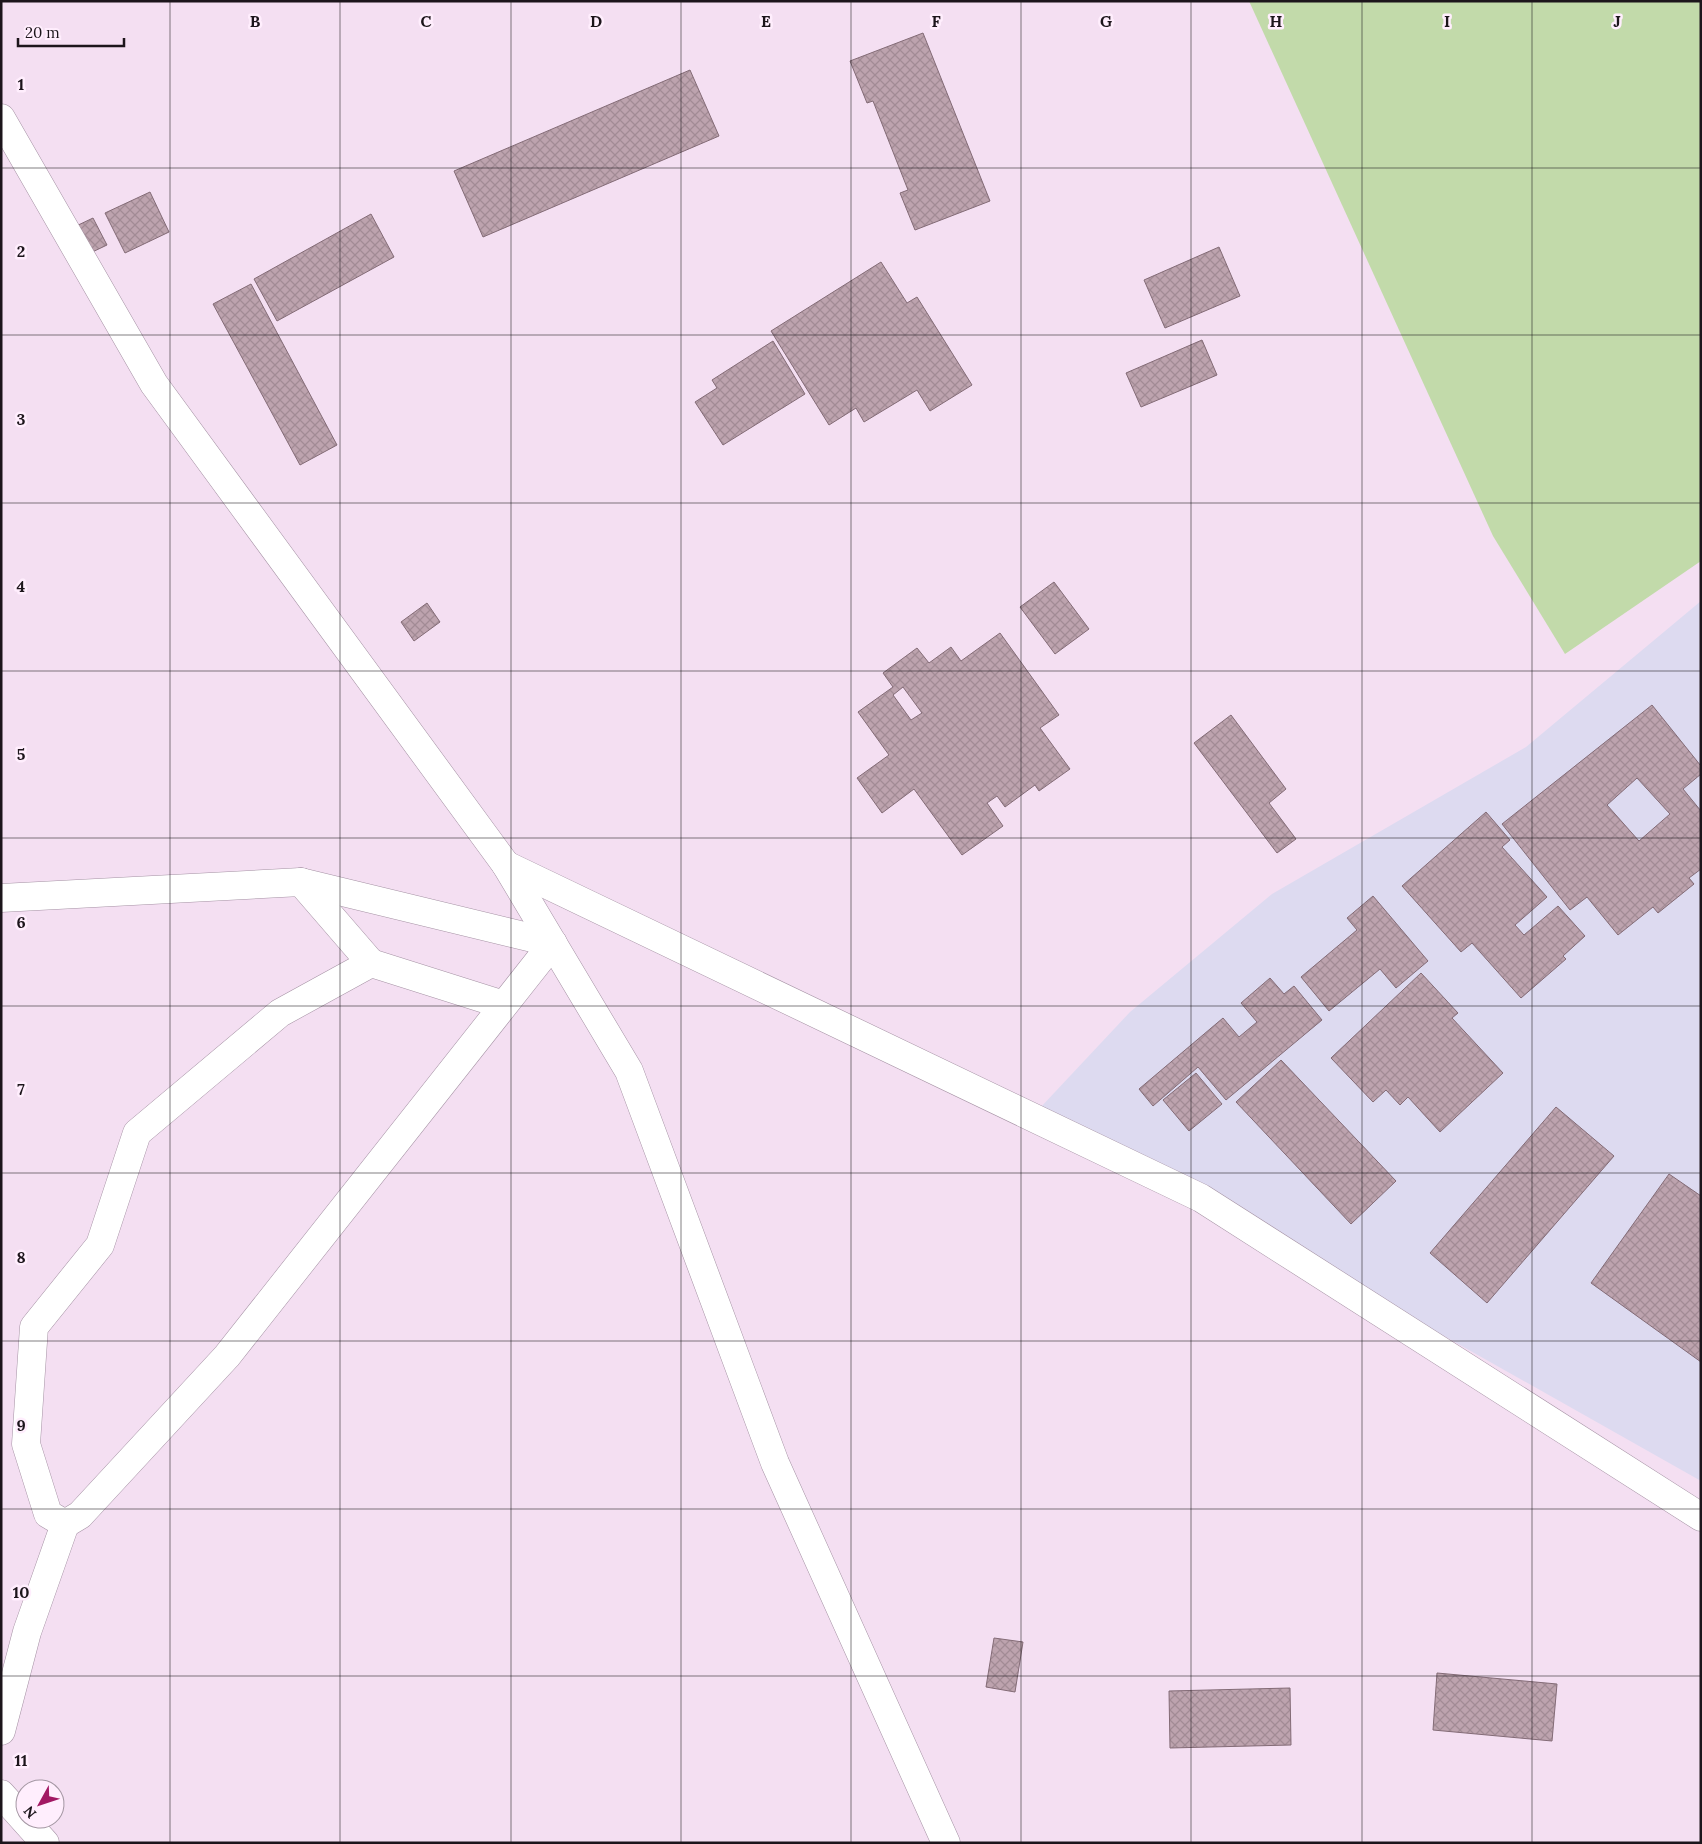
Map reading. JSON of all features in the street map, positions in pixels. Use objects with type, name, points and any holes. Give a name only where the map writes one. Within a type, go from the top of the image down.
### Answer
[{"type":"street","points":[[1,118],[154,384],[506,865],[630,1072],[775,1463],[946,1843]]},
{"type":"street","points":[[506,865],[1201,1198],[1701,1517]]},
{"type":"street","points":[[1,898],[301,882],[553,943]]},
{"type":"street","points":[[301,882],[371,963],[504,1005]]},
{"type":"street","points":[[1,1731],[27,1632],[65,1524],[80,1516],[227,1356],[553,943]]},
{"type":"street","points":[[65,1524],[48,1514],[26,1444],[34,1327],[100,1245],[137,1133],[280,1013],[371,963]]},
{"type":"street","points":[[1,1794],[45,1843]]},
{"type":"shaded area","points":[[1701,601],[1701,1481],[1040,1108],[1130,1012],[1272,894],[1526,747]]},
{"type":"green space","points":[[1249,1],[1701,1],[1701,561],[1565,654],[1493,536]]},
{"type":"building","points":[[923,33],[990,201],[915,230],[900,193],[908,190],[873,101],[867,103],[850,61]]},
{"type":"building","points":[[690,70],[719,136],[483,237],[454,171]]},
{"type":"building","points":[[150,192],[169,232],[125,253],[105,213]]},
{"type":"building","points":[[371,214],[394,257],[277,321],[254,279]]},
{"type":"building","points":[[93,218],[107,245],[86,255],[72,228]]},
{"type":"building","points":[[1219,247],[1240,296],[1165,328],[1144,280]]},
{"type":"building","points":[[881,262],[907,303],[917,297],[972,385],[930,411],[917,390],[864,422],[856,408],[829,425],[771,331]]},
{"type":"building","points":[[251,284],[337,445],[300,465],[213,304]]},
{"type":"building","points":[[1202,340],[1217,375],[1141,407],[1126,373]]},
{"type":"building","points":[[773,341],[805,394],[723,445],[695,402],[717,388],[712,380]]},
{"type":"building","points":[[1054,582],[1089,629],[1055,654],[1020,607]]},
{"type":"building","points":[[427,603],[440,622],[414,641],[401,622]]},
{"type":"building","points":[[1000,633],[1059,715],[1040,728],[1070,769],[1039,791],[1035,785],[1005,807],[997,796],[987,803],[1003,826],[962,855],[914,789],[882,813],[857,778],[889,755],[858,712],[893,687],[883,673],[917,648],[929,663],[951,647],[961,661]],"holes":[[[903,687],[922,713],[911,720],[893,695]]]},
{"type":"building","points":[[1652,705],[1701,766],[1701,774],[1683,789],[1701,811],[1701,869],[1689,878],[1694,884],[1658,913],[1653,907],[1618,935],[1587,897],[1570,910],[1502,824]],"holes":[[[1637,778],[1670,814],[1639,841],[1607,805]]]},
{"type":"building","points":[[1231,715],[1286,789],[1269,803],[1296,839],[1277,853],[1194,743]]},
{"type":"building","points":[[1486,812],[1510,840],[1502,847],[1547,897],[1515,925],[1524,935],[1558,906],[1585,936],[1563,956],[1566,959],[1521,998],[1472,943],[1461,952],[1402,886]]},
{"type":"building","points":[[1373,896],[1428,961],[1396,988],[1380,969],[1329,1011],[1301,977],[1357,930],[1347,918]]},
{"type":"building","points":[[1421,973],[1458,1013],[1452,1018],[1503,1073],[1440,1132],[1408,1097],[1400,1105],[1386,1090],[1373,1102],[1331,1058]]},
{"type":"building","points":[[1270,978],[1284,994],[1294,986],[1322,1020],[1226,1100],[1198,1067],[1153,1106],[1139,1089],[1223,1018],[1239,1037],[1257,1022],[1241,1003]]},
{"type":"building","points":[[1281,1060],[1396,1181],[1351,1224],[1236,1102]]},
{"type":"building","points":[[1196,1073],[1222,1104],[1189,1131],[1163,1100]]},
{"type":"building","points":[[1556,1107],[1614,1156],[1487,1303],[1430,1253]]},
{"type":"building","points":[[1669,1174],[1701,1196],[1701,1362],[1591,1283]]},
{"type":"building","points":[[994,1638],[1023,1642],[1015,1692],[986,1687]]},
{"type":"building","points":[[1437,1673],[1557,1684],[1552,1741],[1433,1730]]},
{"type":"building","points":[[1290,1688],[1291,1745],[1170,1748],[1169,1691]]}]
